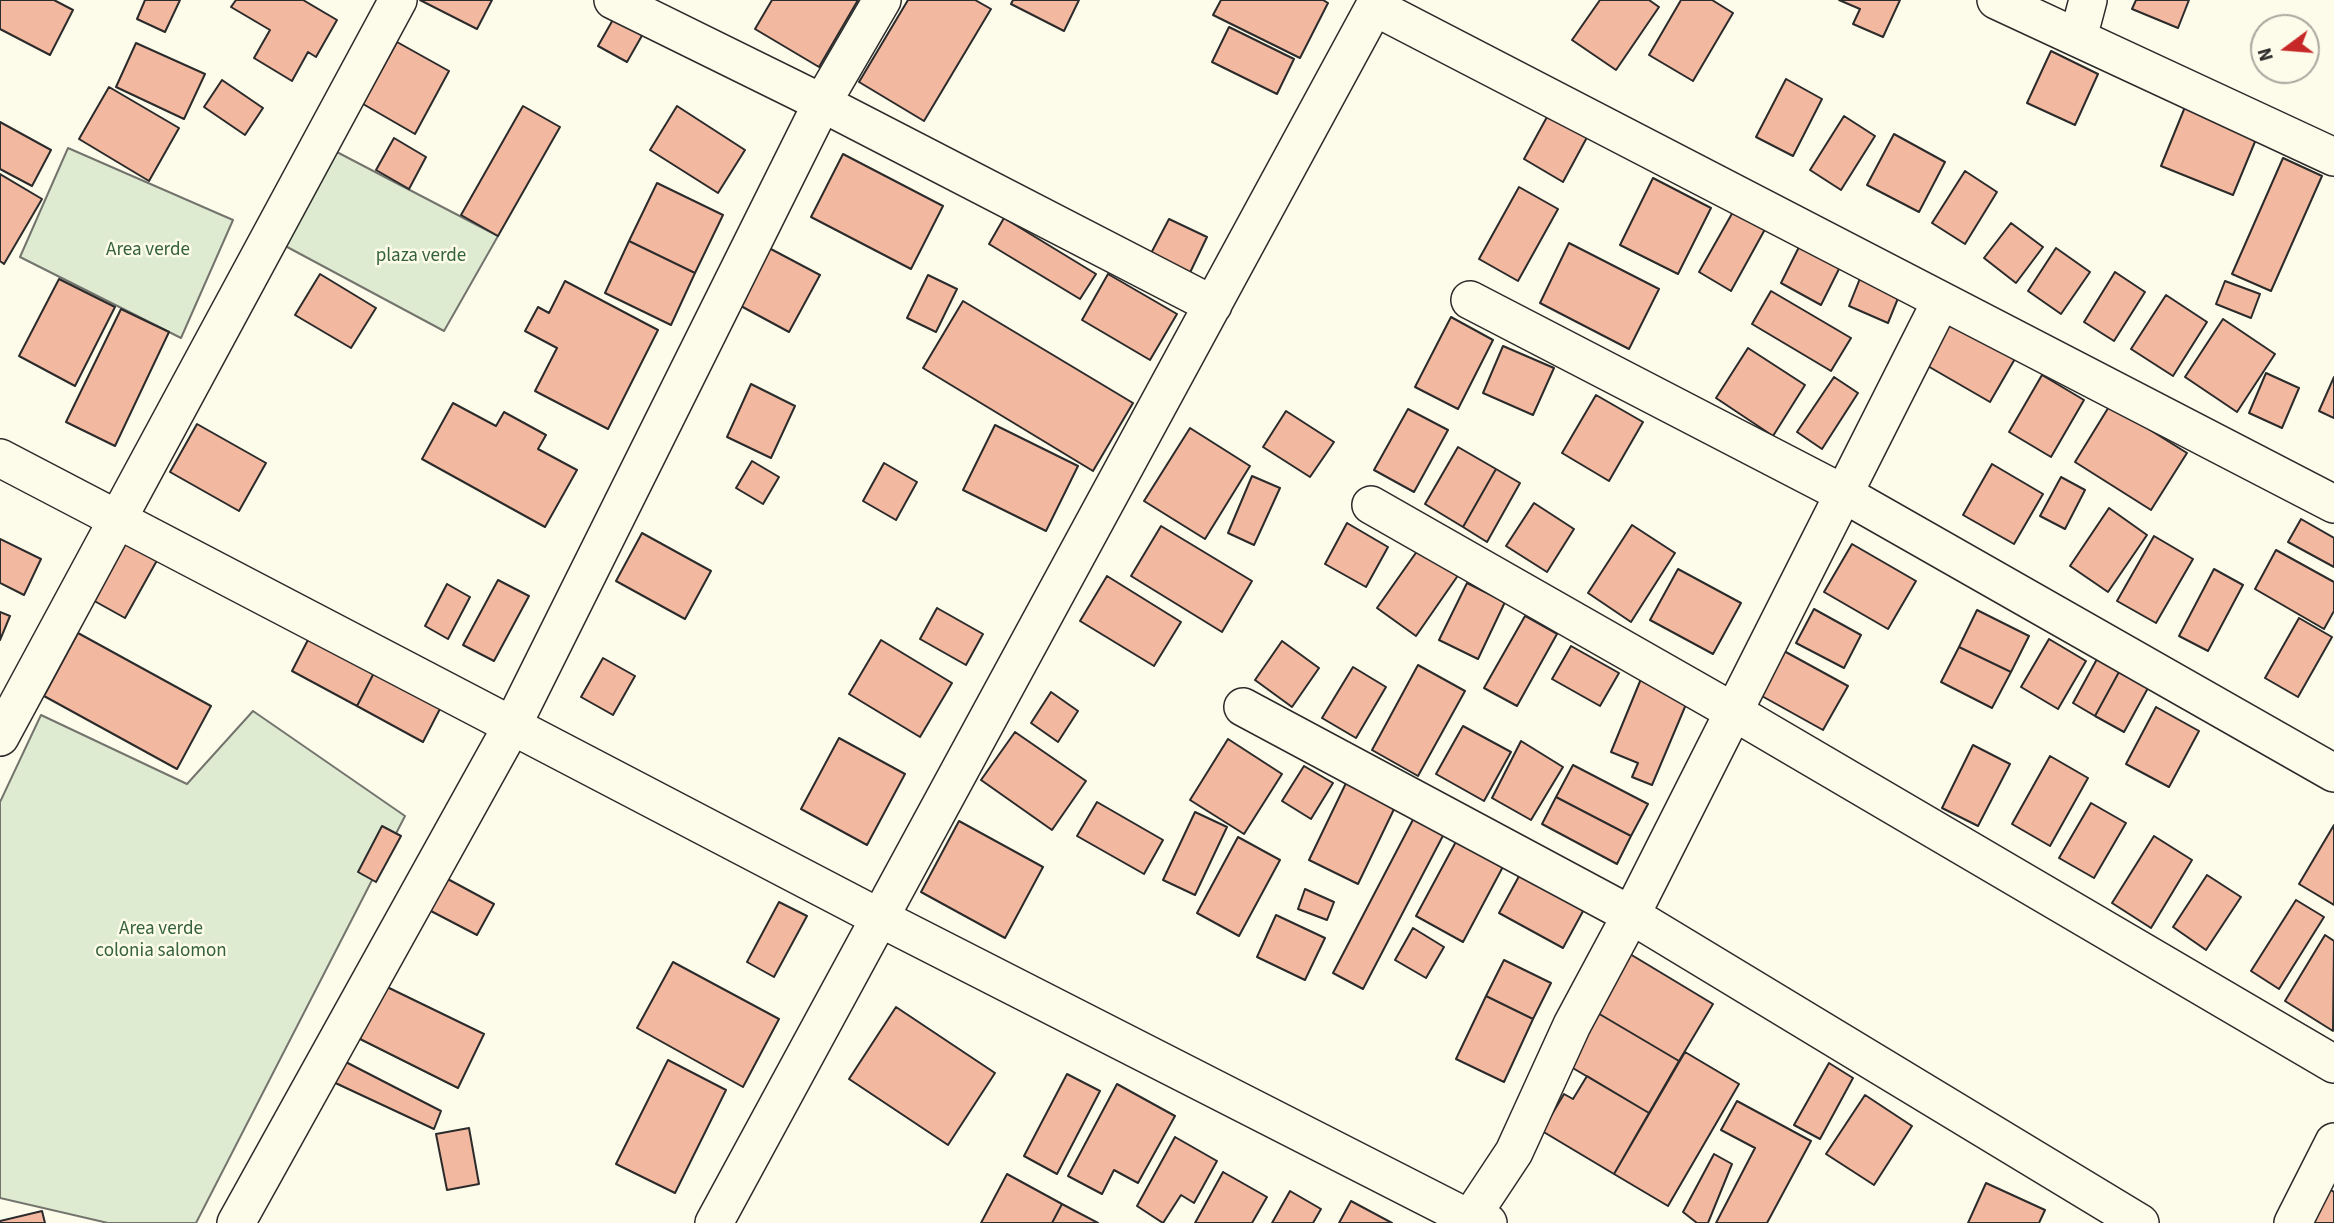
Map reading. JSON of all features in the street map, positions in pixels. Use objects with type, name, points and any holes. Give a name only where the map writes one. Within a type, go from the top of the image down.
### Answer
[{"type":"street","points":[[0,737],[398,0]]},
{"type":"street","points":[[613,0],[822,103],[1213,305]]},
{"type":"street","points":[[236,1223],[512,726],[822,103],[882,0]]},
{"type":"street","points":[[1996,0],[2334,157]]},
{"type":"street","points":[[2078,38],[2088,0]]},
{"type":"street","points":[[714,1223],[1376,3],[1941,301],[2334,504]]},
{"type":"street","points":[[1470,300],[1844,494],[2334,772]]},
{"type":"street","points":[[0,458],[880,918],[1475,1222],[1514,1152],[1572,1025],[1631,915],[1941,301]]},
{"type":"street","points":[[1371,505],[1734,712],[2334,1064]]},
{"type":"street","points":[[1243,707],[1631,915],[2140,1223]]},
{"type":"street","points":[[2293,1223],[2334,1142]]},
{"type":"green space","name":"Area verde","points":[[68,148],[233,220],[181,338],[20,257]]},
{"type":"green space","name":"plaza verde","points":[[333,150],[498,236],[444,331],[276,241]]},
{"type":"green space","name":"Area verde colonia salomon","points":[[253,711],[405,816],[196,1223],[108,1223],[0,1198],[0,802],[41,715],[187,784]]},
{"type":"building","points":[[0,0],[54,0],[73,10],[50,55],[0,29]]},
{"type":"building","points":[[145,0],[180,0],[165,32],[137,19]]},
{"type":"building","points":[[236,0],[303,0],[337,20],[316,57],[308,52],[292,81],[254,58],[270,30],[231,7]]},
{"type":"building","points":[[420,0],[492,0],[477,29]]},
{"type":"building","points":[[772,0],[858,0],[819,67],[755,29]]},
{"type":"building","points":[[908,0],[975,0],[991,9],[924,121],[859,82]]},
{"type":"building","points":[[1013,0],[1079,0],[1064,31],[1011,4]]},
{"type":"building","points":[[1221,0],[1323,0],[1328,3],[1300,58],[1213,15]]},
{"type":"building","points":[[1600,0],[1649,0],[1659,7],[1616,70],[1572,40]]},
{"type":"building","points":[[1681,0],[1712,0],[1733,13],[1693,81],[1649,55]]},
{"type":"building","points":[[1839,0],[1900,0],[1883,37],[1853,24],[1860,9]]},
{"type":"building","points":[[2136,0],[2189,0],[2178,28],[2132,9]]},
{"type":"building","points":[[619,9],[648,25],[627,62],[598,46]]},
{"type":"building","points":[[1229,27],[1294,59],[1277,94],[1212,62]]},
{"type":"building","points":[[397,42],[449,71],[415,134],[363,104]]},
{"type":"building","points":[[136,43],[205,74],[184,119],[116,87]]},
{"type":"building","points":[[2051,51],[2098,74],[2075,125],[2027,103]]},
{"type":"building","points":[[1786,79],[1822,99],[1793,156],[1756,137]]},
{"type":"building","points":[[222,80],[263,108],[245,135],[204,107]]},
{"type":"building","points":[[109,87],[179,128],[149,181],[79,139]]},
{"type":"building","points":[[2187,102],[2259,132],[2233,195],[2161,166]]},
{"type":"building","points":[[523,106],[560,127],[498,236],[461,215]]},
{"type":"building","points":[[677,106],[745,150],[718,193],[650,150]]},
{"type":"building","points":[[1553,106],[1592,128],[1563,182],[1524,159]]},
{"type":"building","points":[[1844,116],[1875,136],[1841,190],[1810,170]]},
{"type":"building","points":[[0,122],[51,150],[32,186],[0,169]]},
{"type":"building","points":[[1894,134],[1945,162],[1919,212],[1867,185]]},
{"type":"building","points":[[394,138],[426,157],[409,189],[376,170]]},
{"type":"building","points":[[843,154],[943,206],[911,269],[811,217]]},
{"type":"building","points":[[2283,158],[2322,176],[2271,291],[2232,274]]},
{"type":"building","points":[[1965,171],[1997,192],[1965,244],[1932,223]]},
{"type":"building","points":[[0,174],[42,199],[4,264],[0,261]]},
{"type":"building","points":[[1653,178],[1711,208],[1678,274],[1620,245]]},
{"type":"building","points":[[657,183],[723,215],[695,273],[629,241]]},
{"type":"building","points":[[1519,187],[1558,209],[1518,281],[1479,259]]},
{"type":"building","points":[[1738,203],[1769,222],[1731,291],[1699,272]]},
{"type":"building","points":[[1004,218],[1096,274],[1080,299],[989,244]]},
{"type":"building","points":[[1169,219],[1207,237],[1187,279],[1148,259]]},
{"type":"building","points":[[2011,223],[2043,247],[2016,283],[1984,258]]},
{"type":"building","points":[[629,241],[695,273],[671,325],[605,293]]},
{"type":"building","points":[[1569,243],[1659,289],[1629,349],[1540,303]]},
{"type":"building","points":[[1801,243],[1841,265],[1821,305],[1781,283]]},
{"type":"building","points":[[769,248],[820,275],[789,332],[739,305]]},
{"type":"building","points":[[2056,248],[2090,272],[2061,314],[2028,291]]},
{"type":"building","points":[[1865,266],[1903,286],[1888,323],[1849,306]]},
{"type":"building","points":[[2115,272],[2145,292],[2114,341],[2084,322]]},
{"type":"building","points":[[320,274],[376,308],[351,348],[295,315]]},
{"type":"building","points":[[1108,274],[1177,314],[1150,360],[1082,320]]},
{"type":"building","points":[[928,275],[957,289],[936,332],[907,318]]},
{"type":"building","points":[[59,279],[115,307],[75,386],[19,356]]},
{"type":"building","points":[[565,281],[658,330],[608,429],[535,391],[557,348],[525,331],[538,307],[549,313]]},
{"type":"building","points":[[2225,281],[2260,294],[2251,318],[2216,304]]},
{"type":"building","points":[[1771,291],[1851,338],[1831,371],[1752,324]]},
{"type":"building","points":[[2166,295],[2207,322],[2173,376],[2131,349]]},
{"type":"building","points":[[963,301],[1133,403],[1093,471],[923,368]]},
{"type":"building","points":[[121,309],[169,332],[115,446],[66,422]]},
{"type":"building","points":[[1451,317],[1493,340],[1458,409],[1415,387]]},
{"type":"building","points":[[2223,319],[2275,354],[2237,412],[2185,377]]},
{"type":"building","points":[[1952,320],[2016,357],[1990,402],[1926,365]]},
{"type":"building","points":[[1503,346],[1554,368],[1533,415],[1483,393]]},
{"type":"building","points":[[1748,348],[1805,385],[1773,436],[1716,398]]},
{"type":"building","points":[[2266,373],[2299,388],[2282,428],[2249,413]]},
{"type":"building","points":[[2042,375],[2084,400],[2051,457],[2009,432]]},
{"type":"building","points":[[1834,377],[1858,393],[1822,449],[1797,432]]},
{"type":"building","points":[[2334,377],[2334,418],[2319,411]]},
{"type":"building","points":[[751,384],[795,406],[771,458],[727,437]]},
{"type":"building","points":[[1596,395],[1643,422],[1609,481],[1562,453]]},
{"type":"building","points":[[453,403],[496,426],[504,412],[546,435],[538,449],[577,470],[545,527],[422,459]]},
{"type":"building","points":[[2110,405],[2187,453],[2151,510],[2075,462]]},
{"type":"building","points":[[1408,409],[1448,430],[1414,492],[1374,470]]},
{"type":"building","points":[[1286,411],[1334,442],[1310,477],[1263,447]]},
{"type":"building","points":[[197,424],[266,463],[239,511],[170,472]]},
{"type":"building","points":[[995,425],[1078,466],[1046,531],[963,490]]},
{"type":"building","points":[[1190,428],[1250,466],[1205,539],[1144,501]]},
{"type":"building","points":[[1458,447],[1496,469],[1463,527],[1425,504]]},
{"type":"building","points":[[752,461],[779,477],[763,504],[736,488]]},
{"type":"building","points":[[884,463],[917,482],[896,520],[863,501]]},
{"type":"building","points":[[1992,464],[2043,494],[2014,544],[1963,515]]},
{"type":"building","points":[[1496,469],[1520,483],[1487,542],[1463,527]]},
{"type":"building","points":[[1252,476],[1280,488],[1254,545],[1228,533]]},
{"type":"building","points":[[2061,477],[2085,490],[2065,529],[2040,516]]},
{"type":"building","points":[[1534,503],[1574,529],[1547,572],[1506,546]]},
{"type":"building","points":[[2109,508],[2147,535],[2108,592],[2070,566]]},
{"type":"building","points":[[2301,519],[2334,538],[2334,567],[2288,542]]},
{"type":"building","points":[[1347,523],[1388,547],[1366,587],[1325,564]]},
{"type":"building","points":[[1632,525],[1675,553],[1631,622],[1588,593]]},
{"type":"building","points":[[1161,526],[1252,581],[1222,632],[1131,576]]},
{"type":"building","points":[[642,533],[711,571],[685,619],[616,581]]},
{"type":"building","points":[[125,534],[160,555],[125,618],[89,598]]},
{"type":"building","points":[[2154,536],[2193,559],[2156,623],[2117,601]]},
{"type":"building","points":[[0,539],[41,559],[24,595],[0,583]]},
{"type":"building","points":[[1852,544],[1916,581],[1888,629],[1824,592]]},
{"type":"building","points":[[1420,547],[1459,574],[1416,636],[1377,608]]},
{"type":"building","points":[[2276,550],[2334,582],[2334,611],[2324,629],[2255,589]]},
{"type":"building","points":[[1678,569],[1741,603],[1713,654],[1650,620]]},
{"type":"building","points":[[2214,569],[2243,585],[2208,651],[2179,636]]},
{"type":"building","points":[[1107,576],[1181,622],[1154,666],[1080,621]]},
{"type":"building","points":[[498,580],[529,596],[494,661],[463,645]]},
{"type":"building","points":[[1467,583],[1505,602],[1478,659],[1439,640]]},
{"type":"building","points":[[447,584],[470,597],[448,639],[425,626]]},
{"type":"building","points":[[937,608],[983,634],[966,665],[920,639]]},
{"type":"building","points":[[1814,609],[1861,635],[1844,668],[1796,643]]},
{"type":"building","points":[[1977,610],[2029,636],[2011,672],[1959,647]]},
{"type":"building","points":[[0,612],[10,616],[0,640]]},
{"type":"building","points":[[1525,616],[1557,634],[1517,706],[1484,688]]},
{"type":"building","points":[[2299,618],[2332,637],[2298,697],[2265,678]]},
{"type":"building","points":[[312,632],[377,667],[357,706],[292,671]]},
{"type":"building","points":[[78,633],[211,706],[177,769],[44,696]]},
{"type":"building","points":[[2049,639],[2086,661],[2058,709],[2021,687]]},
{"type":"building","points":[[881,640],[952,683],[920,737],[849,694]]},
{"type":"building","points":[[1282,641],[1319,668],[1292,707],[1255,680]]},
{"type":"building","points":[[1571,646],[1619,673],[1600,706],[1552,679]]},
{"type":"building","points":[[1959,647],[2011,672],[1992,708],[1941,682]]},
{"type":"building","points":[[1784,651],[1848,686],[1823,730],[1760,695]]},
{"type":"building","points":[[603,658],[635,676],[613,715],[581,697]]},
{"type":"building","points":[[2097,659],[2119,672],[2095,716],[2073,703]]},
{"type":"building","points":[[1418,665],[1465,691],[1418,776],[1372,750]]},
{"type":"building","points":[[377,667],[443,703],[423,742],[357,706]]},
{"type":"building","points":[[1353,667],[1386,687],[1356,738],[1322,718]]},
{"type":"building","points":[[2119,672],[2148,688],[2124,732],[2095,716]]},
{"type":"building","points":[[1643,674],[1690,695],[1652,785],[1632,777],[1638,763],[1611,752]]},
{"type":"building","points":[[1051,692],[1078,711],[1058,742],[1031,723]]},
{"type":"building","points":[[2156,707],[2199,731],[2169,787],[2126,764]]},
{"type":"building","points":[[1463,726],[1511,752],[1484,801],[1436,774]]},
{"type":"building","points":[[1015,732],[1086,781],[1052,830],[981,780]]},
{"type":"building","points":[[839,738],[905,774],[867,845],[801,809]]},
{"type":"building","points":[[1228,739],[1282,774],[1244,834],[1190,800]]},
{"type":"building","points":[[1521,741],[1563,767],[1531,820],[1492,798]]},
{"type":"building","points":[[1973,745],[2010,764],[1978,826],[1942,808]]},
{"type":"building","points":[[2050,756],[2088,778],[2050,846],[2012,824]]},
{"type":"building","points":[[1573,765],[1648,804],[1631,836],[1556,797]]},
{"type":"building","points":[[1304,766],[1333,783],[1311,819],[1282,801]]},
{"type":"building","points":[[1347,781],[1396,805],[1358,884],[1309,860]]},
{"type":"building","points":[[1556,797],[1631,836],[1617,864],[1542,824]]},
{"type":"building","points":[[1097,802],[1163,840],[1144,874],[1077,836]]},
{"type":"building","points":[[2091,803],[2126,823],[2094,878],[2059,858]]},
{"type":"building","points":[[1195,812],[1227,827],[1195,895],[1163,880]]},
{"type":"building","points":[[1417,812],[1447,828],[1363,989],[1333,973]]},
{"type":"building","points":[[959,821],[1043,867],[1005,938],[921,892]]},
{"type":"building","points":[[2334,825],[2334,905],[2299,884]]},
{"type":"building","points":[[382,826],[401,836],[376,882],[358,872]]},
{"type":"building","points":[[1459,836],[1506,861],[1463,942],[1416,916]]},
{"type":"building","points":[[2154,836],[2192,860],[2151,928],[2112,903]]},
{"type":"building","points":[[1238,837],[1280,860],[1239,936],[1197,913]]},
{"type":"building","points":[[1524,867],[1588,902],[1563,948],[1499,913]]},
{"type":"building","points":[[2207,875],[2241,897],[2206,950],[2173,927]]},
{"type":"building","points":[[444,877],[494,904],[477,935],[427,909]]},
{"type":"building","points":[[1305,889],[1334,902],[1327,920],[1298,909]]},
{"type":"building","points":[[2296,900],[2324,917],[2279,989],[2251,971]]},
{"type":"building","points":[[779,902],[807,916],[774,977],[747,962]]},
{"type":"building","points":[[1276,915],[1325,938],[1305,980],[1257,957]]},
{"type":"building","points":[[1413,928],[1444,947],[1426,978],[1395,960]]},
{"type":"building","points":[[2325,935],[2334,941],[2333,1031],[2285,1001]]},
{"type":"building","points":[[1630,954],[1713,1004],[1679,1061],[1596,1012]]},
{"type":"building","points":[[1504,960],[1551,983],[1533,1019],[1486,996]]},
{"type":"building","points":[[673,962],[779,1019],[743,1087],[637,1028]]},
{"type":"building","points":[[385,986],[484,1034],[458,1088],[360,1039]]},
{"type":"building","points":[[1486,996],[1533,1019],[1504,1082],[1456,1059]]},
{"type":"building","points":[[896,1007],[995,1073],[948,1145],[849,1079]]},
{"type":"building","points":[[1596,1012],[1679,1061],[1649,1113],[1566,1064]]},
{"type":"building","points":[[1685,1052],[1739,1084],[1668,1206],[1614,1174]]},
{"type":"building","points":[[340,1059],[441,1111],[434,1129],[329,1080]]},
{"type":"building","points":[[668,1060],[726,1090],[675,1193],[616,1164]]},
{"type":"building","points":[[1829,1063],[1853,1078],[1820,1139],[1794,1125]]},
{"type":"building","points":[[1067,1074],[1100,1091],[1057,1174],[1024,1156]]},
{"type":"building","points":[[1587,1076],[1649,1113],[1614,1174],[1542,1131],[1564,1094],[1573,1099]]},
{"type":"building","points":[[1117,1084],[1175,1116],[1138,1183],[1114,1170],[1102,1194],[1068,1176]]},
{"type":"building","points":[[1865,1095],[1912,1126],[1874,1185],[1826,1154]]},
{"type":"building","points":[[1737,1101],[1811,1141],[1767,1223],[1716,1223],[1755,1148],[1721,1130]]},
{"type":"building","points":[[469,1128],[479,1184],[447,1190],[436,1134]]},
{"type":"building","points":[[1175,1137],[1217,1161],[1194,1203],[1181,1195],[1163,1223],[1137,1206]]},
{"type":"building","points":[[1714,1154],[1732,1164],[1708,1223],[1697,1223],[1683,1212]]},
{"type":"building","points":[[1223,1172],[1267,1197],[1252,1223],[1195,1223]]},
{"type":"building","points":[[1007,1174],[1062,1204],[1052,1223],[981,1223]]},
{"type":"building","points":[[1986,1183],[2045,1210],[2039,1223],[1968,1223]]},
{"type":"building","points":[[2327,1188],[2334,1192],[2334,1223],[2310,1223]]},
{"type":"building","points":[[1290,1191],[1321,1209],[1313,1223],[1272,1223]]},
{"type":"building","points":[[1351,1201],[1392,1223],[1339,1223]]},
{"type":"building","points":[[1062,1204],[1098,1223],[1052,1223]]},
{"type":"building","points":[[42,1211],[45,1223],[0,1223],[0,1221]]}]
